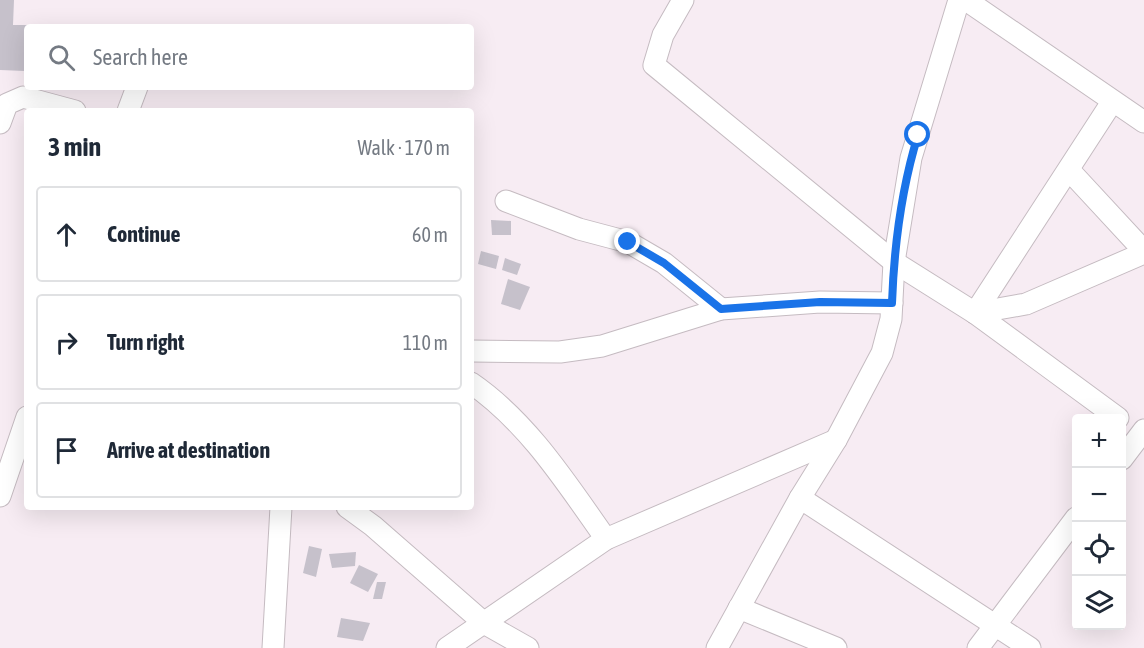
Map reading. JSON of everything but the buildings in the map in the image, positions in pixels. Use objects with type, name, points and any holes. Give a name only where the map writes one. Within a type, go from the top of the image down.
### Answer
[{"type":"street","points":[[683,0],[663,35],[654,65],[894,262],[975,313],[1112,414]]},
{"type":"street","points":[[717,648],[800,498],[836,440],[882,353],[888,335],[894,262],[911,158],[959,0]]},
{"type":"street","points":[[966,0],[1144,122]]},
{"type":"street","points":[[129,108],[136,90]]},
{"type":"street","points":[[0,123],[7,104],[23,98],[63,108]]},
{"type":"street","points":[[975,313],[1112,102]]},
{"type":"street","points":[[975,313],[1026,304],[1144,252],[1069,170]]},
{"type":"street","points":[[506,201],[579,230],[636,246],[664,263],[721,309]]},
{"type":"street","points":[[474,351],[560,352],[602,346],[721,309],[820,302],[892,303]]},
{"type":"street","points":[[474,386],[493,399],[532,440],[606,539]]},
{"type":"street","points":[[1126,424],[1143,434],[1126,454]]},
{"type":"street","points":[[0,496],[24,426]]},
{"type":"street","points":[[447,648],[606,539],[836,440]]},
{"type":"street","points":[[800,498],[1030,648]]},
{"type":"street","points":[[273,648],[281,510]]},
{"type":"street","points":[[351,510],[373,526],[484,623],[528,648]]},
{"type":"street","points":[[978,648],[1074,522]]},
{"type":"street","points":[[739,608],[836,648]]},
{"type":"route","points":[[628,242],[664,263],[721,309],[820,302],[892,303],[894,262],[911,158],[918,135]]}]
